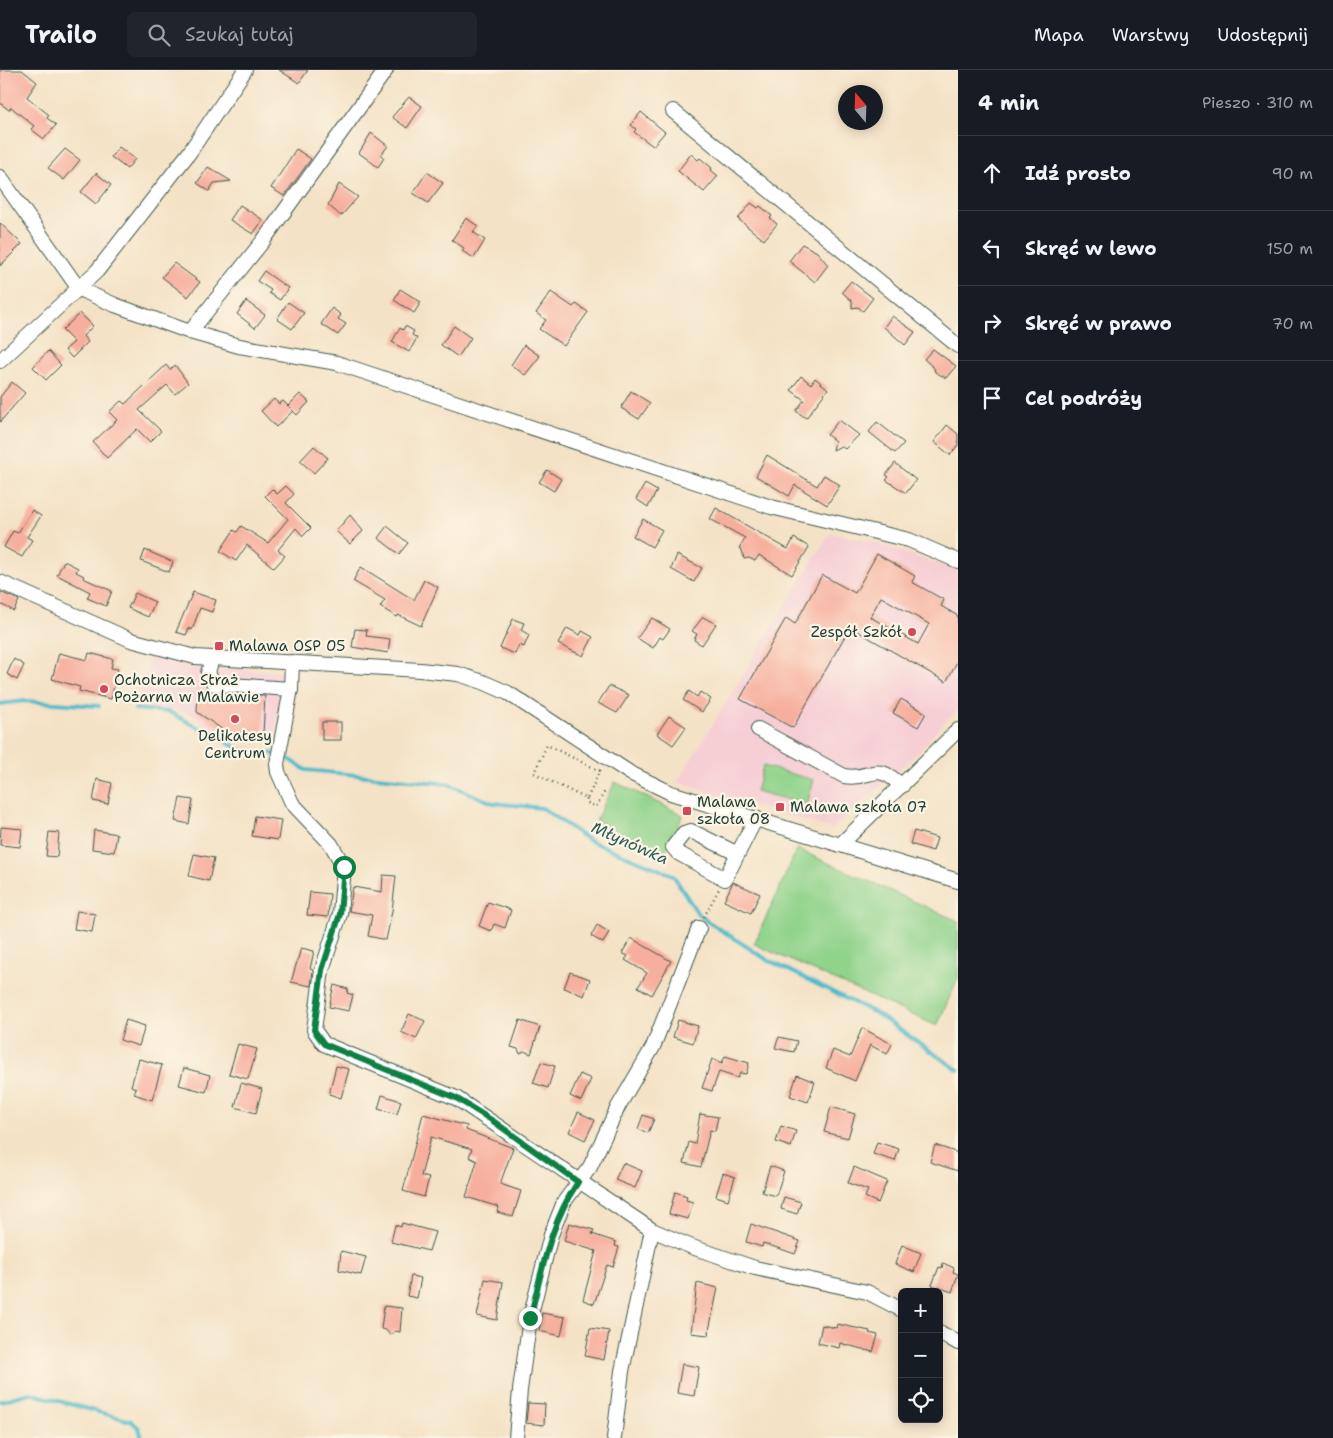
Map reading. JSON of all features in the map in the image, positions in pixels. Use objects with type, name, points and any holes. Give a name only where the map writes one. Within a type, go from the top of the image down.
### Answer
[{"type":"street","points":[[0,361],[97,271],[189,153],[245,70]]},
{"type":"street","points":[[190,332],[263,241],[386,70]]},
{"type":"street","points":[[673,111],[958,346]]},
{"type":"street","points":[[0,177],[79,289],[190,332],[239,346],[337,363],[771,507],[909,540],[958,561]]},
{"type":"street","points":[[0,582],[131,640],[178,653],[212,658],[420,670],[458,674],[508,693],[606,758],[671,793],[958,882]]},
{"type":"street","points":[[212,658],[208,672],[214,684],[291,689]]},
{"type":"street","points":[[292,662],[291,689],[277,764],[278,772],[292,803],[331,844],[344,867],[340,914],[322,970],[314,1030],[324,1044],[456,1098],[493,1121],[578,1182],[652,1230],[692,1247],[755,1268],[867,1292],[898,1308]]},
{"type":"street","points":[[758,729],[844,776],[855,777],[873,772],[884,772],[902,786]]},
{"type":"street","points":[[840,845],[958,730]]},
{"type":"street","points":[[738,854],[691,831],[684,834],[673,847],[678,854],[725,879],[738,854],[756,818]]},
{"type":"street","points":[[516,1438],[520,1390],[530,1318],[551,1235],[564,1202],[590,1167],[618,1106],[653,1047],[699,928]]},
{"type":"street","points":[[614,1438],[622,1371],[652,1230]]},
{"type":"street","points":[[941,1333],[958,1343]]},
{"type":"path","points":[[600,771],[547,745],[534,773],[587,799],[586,802],[596,807],[605,791]]},
{"type":"path","points":[[587,799],[606,758]]},
{"type":"path","points":[[707,912],[725,879]]},
{"type":"shaded area","points":[[830,533],[872,542],[958,570],[958,711],[946,720],[921,750],[832,829],[677,782]]},
{"type":"shaded area","points":[[151,654],[191,667],[284,672],[274,735],[247,739],[235,744],[219,735],[194,715],[171,709],[136,706]]},
{"type":"green space","points":[[763,766],[814,780],[807,805],[756,791]]},
{"type":"green space","points":[[615,782],[683,815],[664,854],[596,820]]},
{"type":"green space","points":[[797,849],[958,921],[958,978],[937,1026],[754,944]]},
{"type":"building","points":[[0,70],[22,70],[37,82],[27,97],[49,115],[47,118],[56,125],[44,139],[31,129],[34,126],[11,107],[9,110],[0,103]]},
{"type":"building","points":[[279,70],[308,70],[299,83]]},
{"type":"building","points":[[409,97],[422,106],[407,128],[392,117]]},
{"type":"building","points":[[641,112],[665,132],[653,146],[634,132],[636,129],[631,125]]},
{"type":"building","points":[[371,133],[388,146],[381,155],[384,158],[378,167],[359,153]]},
{"type":"building","points":[[119,147],[135,159],[127,169],[111,157]]},
{"type":"building","points":[[65,149],[80,160],[64,180],[48,168]]},
{"type":"building","points":[[296,149],[311,159],[284,196],[271,188]]},
{"type":"building","points":[[691,154],[698,160],[700,158],[718,176],[704,192],[678,171]]},
{"type":"building","points":[[208,167],[231,181],[214,183],[209,191],[197,183]]},
{"type":"building","points":[[427,172],[443,183],[428,203],[413,193]]},
{"type":"building","points":[[96,173],[111,185],[96,204],[81,192]]},
{"type":"building","points":[[339,184],[358,197],[341,216],[328,205]]},
{"type":"building","points":[[751,203],[758,208],[760,206],[772,216],[770,218],[777,224],[764,240],[738,219]]},
{"type":"building","points":[[240,205],[263,220],[253,234],[230,220]]},
{"type":"building","points":[[466,218],[478,226],[473,232],[485,240],[474,258],[462,251],[464,248],[452,240]]},
{"type":"building","points":[[0,223],[22,244],[0,266]]},
{"type":"building","points":[[802,244],[817,252],[828,265],[815,282],[789,261]]},
{"type":"building","points":[[174,263],[200,282],[188,297],[162,277]]},
{"type":"building","points":[[264,271],[288,288],[280,300],[269,293],[271,290],[257,281]]},
{"type":"building","points":[[851,281],[873,298],[863,311],[858,307],[852,308],[852,301],[842,292]]},
{"type":"building","points":[[400,289],[421,302],[414,313],[394,300]]},
{"type":"building","points":[[551,292],[573,307],[576,304],[588,312],[564,346],[539,329],[546,320],[536,313]]},
{"type":"building","points":[[246,301],[265,315],[255,328],[237,314]]},
{"type":"building","points":[[288,302],[304,313],[292,329],[277,319]]},
{"type":"building","points":[[332,308],[341,315],[338,319],[346,324],[338,335],[321,324]]},
{"type":"building","points":[[80,313],[93,326],[83,336],[88,342],[72,358],[65,350],[74,342],[62,330]]},
{"type":"building","points":[[892,316],[915,332],[905,345],[884,327]]},
{"type":"building","points":[[405,326],[414,331],[412,335],[417,338],[409,352],[392,342],[400,328],[403,330]]},
{"type":"building","points":[[454,326],[471,338],[458,357],[441,345]]},
{"type":"building","points":[[524,345],[540,356],[525,375],[511,365]]},
{"type":"building","points":[[933,349],[956,366],[946,378],[935,372],[934,368],[924,359]]},
{"type":"building","points":[[48,351],[61,365],[46,380],[33,367]]},
{"type":"building","points":[[166,365],[170,370],[175,365],[188,383],[175,394],[167,385],[139,410],[161,431],[150,442],[137,429],[107,458],[93,442],[117,420],[109,412],[121,401],[125,404]]},
{"type":"building","points":[[801,376],[811,384],[815,378],[828,389],[806,418],[796,411],[804,400],[791,390]]},
{"type":"building","points":[[12,382],[25,393],[0,422],[0,397]]},
{"type":"building","points":[[631,391],[650,403],[639,419],[621,408]]},
{"type":"building","points":[[300,394],[309,402],[297,415],[293,411],[276,427],[261,411],[274,399],[279,404],[283,401],[288,406]]},
{"type":"building","points":[[839,420],[859,435],[845,449],[841,446],[833,450],[835,441],[827,435]]},
{"type":"building","points":[[877,422],[904,443],[895,453],[869,432]]},
{"type":"building","points":[[947,425],[958,434],[958,445],[950,455],[934,442]]},
{"type":"building","points":[[314,446],[328,458],[314,473],[300,461]]},
{"type":"building","points":[[767,455],[817,486],[824,475],[840,485],[827,505],[795,485],[789,496],[756,476]]},
{"type":"building","points":[[895,463],[916,480],[906,493],[886,480],[889,477],[886,475]]},
{"type":"building","points":[[547,470],[561,479],[554,491],[539,482]]},
{"type":"building","points":[[645,484],[657,491],[648,507],[636,499]]},
{"type":"building","points":[[286,486],[294,494],[286,503],[311,528],[303,536],[296,528],[278,550],[285,556],[274,568],[247,545],[236,561],[220,551],[234,530],[237,532],[241,526],[268,543],[288,519],[265,496],[272,489],[277,494]]},
{"type":"building","points":[[716,508],[788,549],[794,538],[809,547],[792,575],[759,555],[755,561],[749,558],[744,559],[742,550],[739,548],[745,538],[710,519]]},
{"type":"building","points":[[32,510],[41,516],[27,537],[32,540],[22,557],[4,547],[13,531],[18,533]]},
{"type":"building","points":[[350,515],[363,531],[350,544],[336,531]]},
{"type":"building","points":[[643,519],[662,530],[652,547],[633,536]]},
{"type":"building","points":[[387,526],[408,543],[399,554],[378,538]]},
{"type":"building","points":[[145,550],[173,562],[169,572],[141,561]]},
{"type":"building","points":[[877,554],[915,576],[912,582],[944,600],[941,606],[958,616],[958,660],[946,682],[850,627],[793,728],[740,699],[786,618],[795,624],[822,575],[855,593]],"holes":[[[881,597],[929,624],[918,644],[870,617]]]},
{"type":"building","points":[[677,555],[702,568],[694,582],[671,569]]},
{"type":"building","points":[[64,561],[78,568],[76,572],[84,576],[83,578],[112,591],[106,606],[87,598],[90,592],[57,575]]},
{"type":"building","points":[[361,567],[414,600],[424,580],[438,587],[421,626],[398,615],[397,617],[380,607],[385,600],[353,581]]},
{"type":"building","points":[[0,592],[19,600],[14,611],[0,604]]},
{"type":"building","points":[[193,592],[216,600],[212,612],[200,608],[192,630],[189,628],[186,635],[176,632]]},
{"type":"building","points":[[135,593],[155,602],[148,617],[128,608]]},
{"type":"building","points":[[703,617],[716,624],[702,645],[694,640],[697,634],[692,631]]},
{"type":"building","points":[[652,618],[670,629],[663,639],[660,637],[653,648],[637,638]]},
{"type":"building","points":[[513,619],[524,623],[521,630],[529,635],[524,647],[519,645],[515,654],[500,648]]},
{"type":"building","points":[[567,628],[580,635],[582,631],[593,637],[583,656],[558,644]]},
{"type":"building","points":[[355,629],[367,630],[366,636],[390,639],[388,653],[352,647]]},
{"type":"building","points":[[59,653],[87,660],[89,653],[113,659],[111,668],[118,669],[111,699],[79,691],[80,687],[52,679]]},
{"type":"building","points":[[14,659],[24,665],[17,680],[7,674]]},
{"type":"building","points":[[609,686],[629,695],[617,713],[598,703]]},
{"type":"building","name":"Delikatesy Centrum","points":[[198,689],[213,693],[265,696],[263,734],[226,732],[197,712]]},
{"type":"building","points":[[689,691],[697,697],[700,692],[711,699],[702,712],[683,700]]},
{"type":"building","points":[[901,699],[926,713],[918,727],[893,713]]},
{"type":"building","points":[[669,716],[686,727],[673,745],[657,734]]},
{"type":"building","points":[[322,722],[341,722],[341,740],[322,740]]},
{"type":"building","points":[[97,779],[112,783],[108,804],[93,801]]},
{"type":"building","points":[[180,798],[193,800],[189,824],[175,821]]},
{"type":"building","points":[[255,816],[281,820],[278,840],[252,836]]},
{"type":"building","points":[[1,827],[22,829],[20,847],[0,845]]},
{"type":"building","points":[[94,830],[117,834],[114,852],[92,849]]},
{"type":"building","points":[[914,831],[937,838],[933,851],[910,844]]},
{"type":"building","points":[[49,832],[59,833],[57,857],[46,856]]},
{"type":"building","points":[[194,854],[214,858],[209,881],[189,876]]},
{"type":"building","points":[[383,875],[396,876],[386,940],[368,936],[372,915],[349,911],[353,887],[382,892]]},
{"type":"building","points":[[733,882],[760,894],[751,913],[724,901]]},
{"type":"building","points":[[310,892],[330,894],[328,917],[307,915]]},
{"type":"building","points":[[488,902],[511,910],[505,928],[494,924],[491,931],[479,926]]},
{"type":"building","points":[[77,911],[95,914],[92,932],[74,929]]},
{"type":"building","points":[[597,925],[609,932],[603,943],[591,936]]},
{"type":"building","points":[[631,938],[671,961],[652,995],[638,987],[647,973],[625,960],[628,956],[622,953]]},
{"type":"building","points":[[301,948],[314,951],[310,969],[313,970],[311,986],[291,982]]},
{"type":"building","points":[[570,972],[590,979],[584,996],[564,988]]},
{"type":"building","points":[[334,985],[348,989],[347,993],[353,995],[349,1011],[329,1007]]},
{"type":"building","points":[[409,1014],[425,1021],[416,1039],[401,1032]]},
{"type":"building","points":[[126,1020],[145,1026],[139,1046],[120,1040]]},
{"type":"building","points":[[520,1020],[540,1027],[531,1054],[524,1051],[520,1054],[518,1049],[511,1047]]},
{"type":"building","points":[[678,1020],[698,1026],[693,1043],[673,1037]]},
{"type":"building","points":[[862,1028],[892,1044],[887,1054],[870,1045],[855,1081],[826,1068],[833,1050],[850,1057]]},
{"type":"building","points":[[779,1037],[797,1041],[794,1052],[775,1048]]},
{"type":"building","points":[[238,1044],[257,1049],[248,1079],[229,1074]]},
{"type":"building","points":[[725,1056],[749,1063],[746,1074],[740,1073],[738,1078],[719,1072],[712,1091],[702,1088],[712,1059],[722,1063]]},
{"type":"building","points":[[139,1059],[162,1065],[152,1100],[134,1094],[136,1088],[131,1086]]},
{"type":"building","points":[[541,1062],[555,1066],[548,1088],[533,1083]]},
{"type":"building","points":[[336,1066],[349,1069],[341,1098],[329,1094]]},
{"type":"building","points":[[184,1068],[210,1075],[206,1092],[179,1085]]},
{"type":"building","points":[[580,1074],[591,1079],[581,1101],[570,1096]]},
{"type":"building","points":[[797,1075],[815,1082],[808,1102],[790,1096]]},
{"type":"building","points":[[241,1083],[262,1089],[256,1113],[235,1107]]},
{"type":"building","points":[[382,1095],[401,1101],[397,1114],[378,1109]]},
{"type":"building","points":[[831,1107],[855,1114],[848,1138],[824,1132]]},
{"type":"building","points":[[578,1112],[595,1120],[585,1140],[569,1132]]},
{"type":"building","points":[[423,1114],[467,1126],[466,1130],[513,1148],[500,1184],[521,1191],[513,1217],[497,1212],[499,1207],[466,1197],[477,1161],[469,1157],[472,1149],[431,1137],[421,1176],[429,1178],[424,1197],[403,1191]]},
{"type":"building","points":[[700,1114],[718,1117],[715,1131],[710,1130],[701,1167],[684,1163],[689,1142],[695,1144]]},
{"type":"building","points":[[643,1115],[654,1119],[648,1133],[638,1129]]},
{"type":"building","points":[[781,1126],[796,1131],[791,1147],[776,1142]]},
{"type":"building","points":[[877,1142],[899,1149],[895,1161],[873,1154]]},
{"type":"building","points":[[935,1145],[958,1153],[958,1171],[930,1162]]},
{"type":"building","points":[[623,1163],[642,1171],[635,1188],[615,1180]]},
{"type":"building","points":[[770,1166],[784,1171],[776,1196],[762,1192]]},
{"type":"building","points":[[854,1167],[887,1181],[878,1203],[865,1197],[868,1190],[848,1183]]},
{"type":"building","points":[[723,1173],[735,1177],[728,1200],[716,1196]]},
{"type":"building","points":[[675,1192],[687,1196],[686,1200],[693,1202],[688,1219],[669,1214]]},
{"type":"building","points":[[784,1197],[801,1202],[797,1214],[781,1209]]},
{"type":"building","points":[[402,1223],[435,1232],[429,1251],[391,1242],[395,1225],[401,1227]]},
{"type":"building","points":[[569,1223],[594,1230],[592,1234],[616,1242],[615,1246],[619,1247],[613,1267],[607,1265],[594,1304],[583,1300],[596,1251],[564,1241]]},
{"type":"building","points":[[751,1224],[800,1241],[795,1254],[763,1243],[762,1247],[746,1242]]},
{"type":"building","points":[[902,1245],[921,1253],[914,1272],[895,1264]]},
{"type":"building","points":[[341,1251],[366,1257],[361,1275],[339,1270]]},
{"type":"building","points":[[943,1263],[954,1268],[953,1272],[958,1274],[952,1292],[932,1285],[939,1267],[942,1268]]},
{"type":"building","points":[[411,1276],[421,1278],[417,1298],[407,1296]]},
{"type":"building","points":[[485,1279],[503,1282],[497,1320],[477,1316]]},
{"type":"building","points":[[697,1283],[718,1288],[708,1335],[691,1333]]},
{"type":"building","points":[[384,1306],[402,1308],[400,1332],[396,1331],[390,1335],[386,1330],[381,1329]]},
{"type":"building","points":[[542,1313],[565,1317],[561,1336],[539,1331]]},
{"type":"building","points":[[837,1324],[870,1331],[869,1333],[878,1335],[873,1352],[840,1343],[839,1348],[818,1343],[822,1325],[836,1328]]},
{"type":"building","points":[[590,1328],[609,1331],[604,1360],[585,1356]]},
{"type":"building","points":[[682,1364],[699,1367],[694,1396],[677,1393]]},
{"type":"building","points":[[528,1403],[545,1404],[544,1425],[526,1423]]},
{"type":"waterway","name":"Młynówka","points":[[0,704],[25,701],[99,706]]},
{"type":"waterway","name":"Młynówka","points":[[135,709],[169,712],[241,750],[276,754]]},
{"type":"waterway","name":"Młynówka","points":[[283,755],[306,770],[448,784],[493,803],[542,808],[590,841],[673,875],[698,914],[707,921],[766,959],[877,1014],[958,1070]]},
{"type":"waterway","points":[[0,1401],[30,1393],[131,1421],[139,1428],[142,1438]]},
{"type":"place","name":"Zespół Szkół","points":[[912,632]]},
{"type":"place","name":"Malawa OSP 05","points":[[219,646]]},
{"type":"place","name":"Ochotnicza Straż Pożarna w Malawie","points":[[104,689]]},
{"type":"place","name":"Delikatesy Centrum","points":[[235,719]]},
{"type":"place","name":"Malawa szkoła 07","points":[[780,807]]},
{"type":"place","name":"Malawa szkoła 08","points":[[687,811]]},
{"type":"route","points":[[344,867],[340,914],[322,970],[314,1030],[318,1037],[324,1044],[431,1086],[456,1098],[493,1121],[578,1182],[564,1202],[551,1235],[530,1318]]}]
